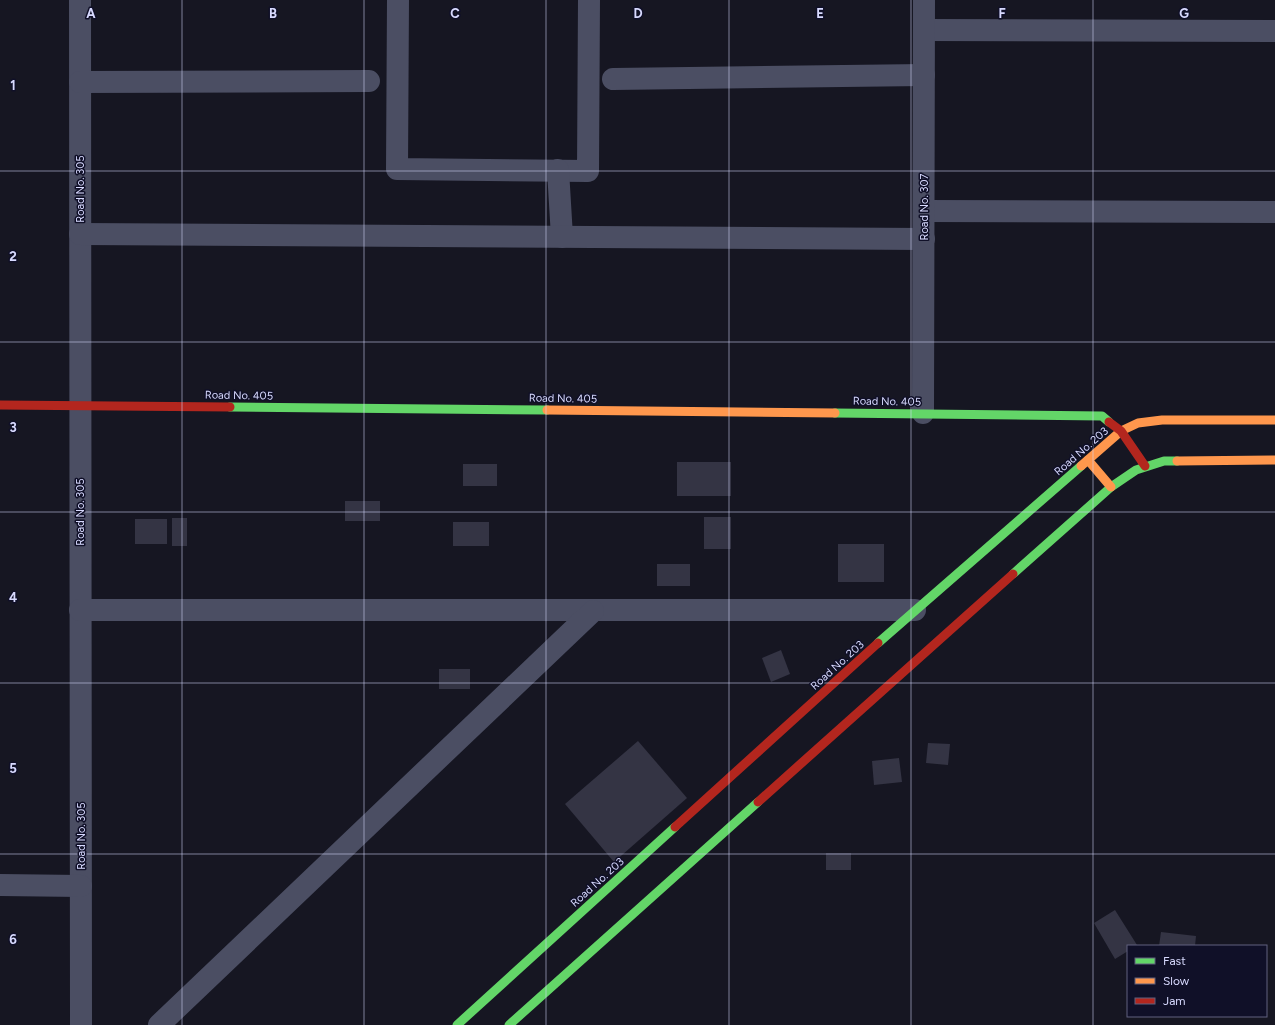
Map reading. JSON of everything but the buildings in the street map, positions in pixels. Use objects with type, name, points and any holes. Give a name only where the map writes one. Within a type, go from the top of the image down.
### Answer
[{"type":"street","name":"Road No. 305","points":[[80,0],[81,1025]]},
{"type":"street","points":[[398,0],[397,169],[588,171],[589,0]]},
{"type":"street","name":"Road No. 307","points":[[923,413],[924,0]]},
{"type":"street","points":[[924,30],[1275,31]]},
{"type":"street","points":[[613,79],[924,75]]},
{"type":"street","points":[[80,82],[369,81]]},
{"type":"street","points":[[558,170],[562,237]]},
{"type":"street","points":[[924,211],[1275,212]]},
{"type":"street","points":[[80,234],[924,239]]},
{"type":"street","name":"Road No. 405","points":[[0,405],[923,413],[1102,416],[1122,431],[1145,466]]},
{"type":"street","name":"Road No. 203","points":[[458,1025],[915,610],[1122,431],[1138,423],[1162,420],[1275,420]]},
{"type":"street","points":[[1088,460],[1111,487]]},
{"type":"street","points":[[509,1025],[1111,487],[1136,470],[1164,461],[1275,460]]},
{"type":"street","points":[[80,610],[915,610]]},
{"type":"street","points":[[159,1025],[593,611]]},
{"type":"street","points":[[0,885],[81,886]]},
{"type":"traffic: fast","points":[[230,407],[547,410]]},
{"type":"traffic: fast","points":[[835,413],[1102,416],[1109,422]]},
{"type":"traffic: fast","points":[[1013,574],[1111,487],[1136,470],[1164,461],[1177,461]]},
{"type":"traffic: fast","points":[[878,643],[1081,466]]},
{"type":"traffic: fast","points":[[509,1025],[758,802]]},
{"type":"traffic: fast","points":[[457,1025],[675,827]]},
{"type":"traffic: slow","points":[[547,410],[835,413]]},
{"type":"traffic: slow","points":[[1081,466],[1121,431],[1138,423],[1162,420],[1275,420]]},
{"type":"traffic: slow","points":[[1088,460],[1111,487]]},
{"type":"traffic: slow","points":[[1177,461],[1275,460]]},
{"type":"traffic: jam","points":[[0,405],[230,407]]},
{"type":"traffic: jam","points":[[1109,422],[1121,431],[1145,466]]},
{"type":"traffic: jam","points":[[758,802],[1013,574]]},
{"type":"traffic: jam","points":[[675,827],[878,643]]}]
